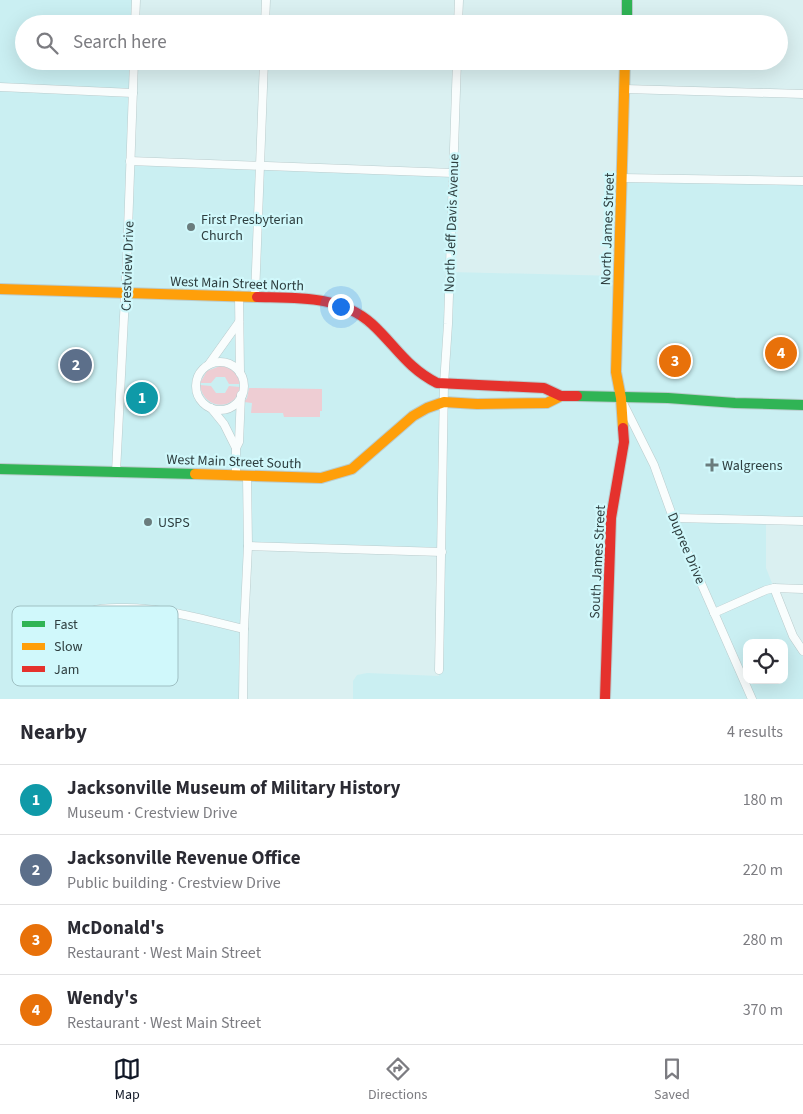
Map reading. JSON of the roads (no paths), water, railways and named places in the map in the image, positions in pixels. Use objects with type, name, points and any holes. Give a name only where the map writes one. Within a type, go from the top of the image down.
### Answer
[{"type":"main road","points":[[627,0],[627,15]]},
{"type":"main road","name":"North James Street","points":[[621,398],[616,372],[625,70]]},
{"type":"main road","name":"West Main Street North","points":[[0,289],[315,298],[344,306],[371,323],[419,374],[428,380],[444,384],[544,388],[561,396]]},
{"type":"main road","points":[[444,402],[546,404],[561,396],[803,405]]},
{"type":"main road","name":"South James Street","points":[[605,699],[610,531],[613,499],[624,442],[621,398]]},
{"type":"main road","name":"West Main Street South","points":[[0,469],[320,478],[342,473],[360,463],[413,416],[427,408],[444,402]]},
{"type":"street","points":[[135,15],[136,0]]},
{"type":"street","points":[[265,15],[266,0]]},
{"type":"street","points":[[458,15],[459,0]]},
{"type":"street","name":"Crestview Drive","points":[[116,472],[126,293],[134,70]]},
{"type":"street","points":[[254,296],[264,70]]},
{"type":"street","name":"North Jeff Davis Avenue","points":[[439,670],[444,384],[448,324],[457,70]]},
{"type":"street","points":[[0,88],[133,92]]},
{"type":"street","points":[[625,89],[803,94]]},
{"type":"street","points":[[130,161],[453,173]]},
{"type":"street","points":[[622,178],[803,181]]},
{"type":"street","points":[[236,448],[239,442],[243,386],[240,373],[239,296]]},
{"type":"street","points":[[236,475],[236,448],[224,424],[199,397],[196,384],[202,370],[209,364],[239,322]]},
{"type":"street","points":[[209,364],[218,362],[232,364],[240,373]]},
{"type":"street","points":[[210,407],[219,410],[226,409],[242,395]]},
{"type":"street","name":"Dupree Drive","points":[[621,398],[654,465],[674,518],[752,699]]},
{"type":"street","points":[[244,699],[244,629],[248,546],[247,475]]},
{"type":"street","points":[[674,518],[803,521]]},
{"type":"street","points":[[248,546],[442,552]]},
{"type":"street","points":[[714,613],[766,590],[774,588],[803,589]]},
{"type":"street","points":[[774,588],[793,636],[803,652]]},
{"type":"street","points":[[178,612],[244,629]]},
{"type":"place","name":"First Presbyterian Church","points":[[191,227]]},
{"type":"place","name":"Wendy's","points":[[781,353]]},
{"type":"place","name":"McDonald's","points":[[675,361]]},
{"type":"place","name":"Jacksonville Revenue Office","points":[[76,365]]},
{"type":"place","name":"Jacksonville Museum of Military History","points":[[142,398]]},
{"type":"place","name":"Walgreens","points":[[712,465]]},
{"type":"place","name":"USPS","points":[[148,522]]}]
